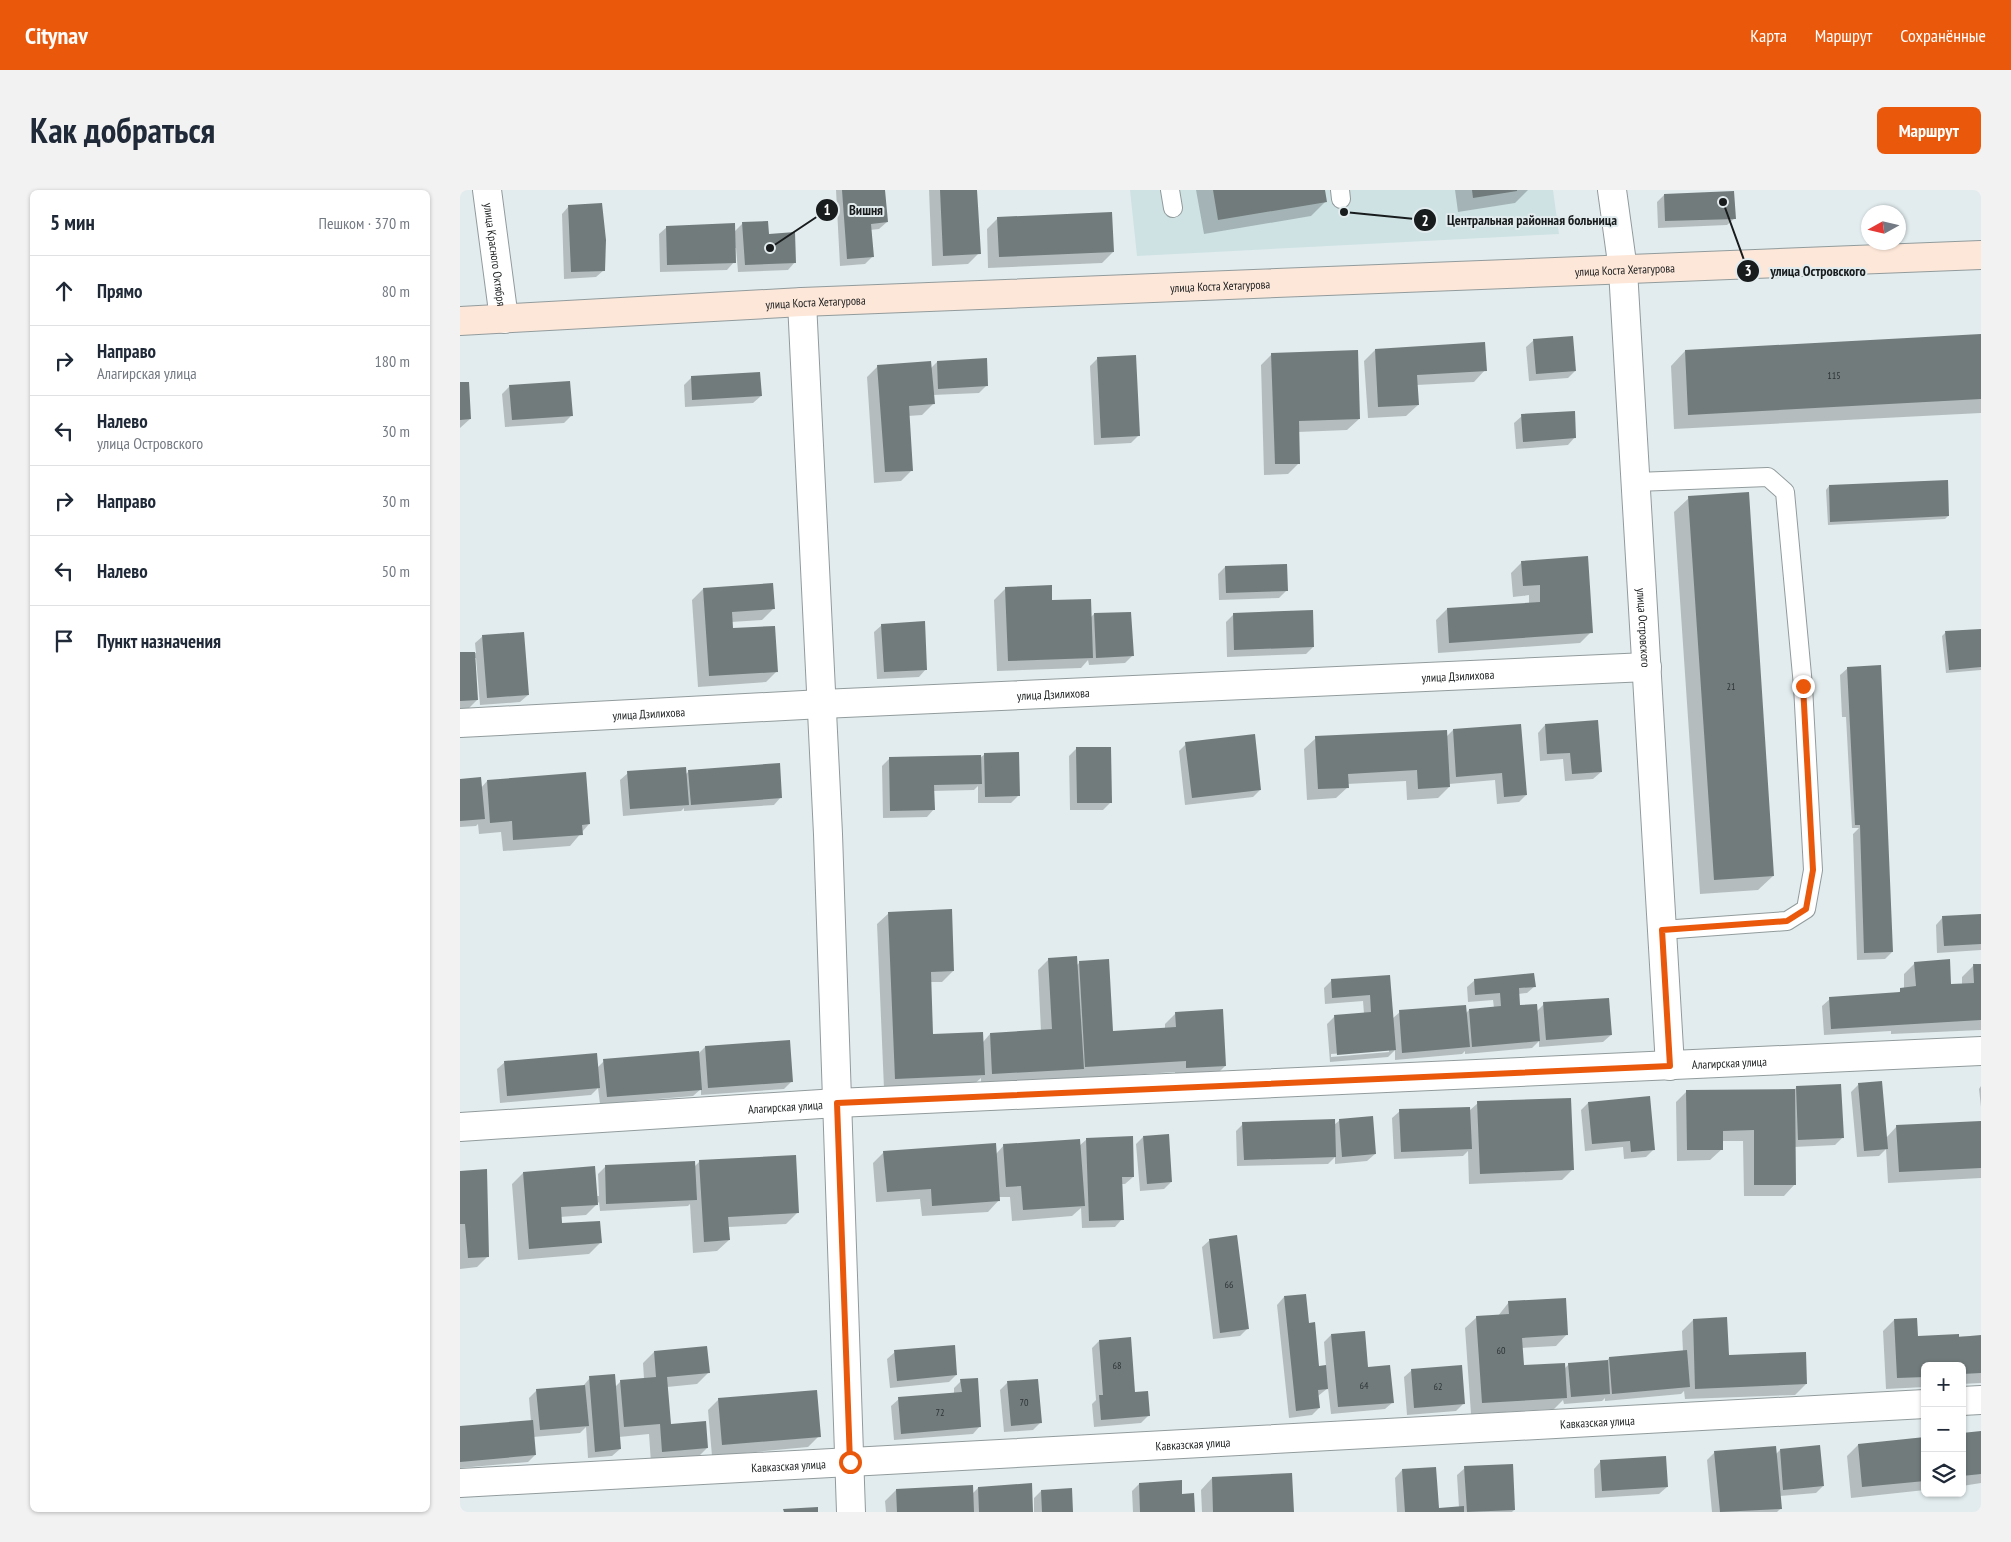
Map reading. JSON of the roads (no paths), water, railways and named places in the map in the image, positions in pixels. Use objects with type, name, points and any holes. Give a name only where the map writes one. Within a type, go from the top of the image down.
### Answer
[{"type":"main road","name":"улица Коста Хетагурова","points":[[460,321],[802,302],[1981,255]]},
{"type":"street","name":"улица Красного Октября","points":[[487,190],[504,319]]},
{"type":"street","name":"улица Островского","points":[[1612,190],[1623,270],[1670,1066]]},
{"type":"street","points":[[802,302],[822,704],[851,1512]]},
{"type":"street","name":"улица Дзилихова","points":[[460,723],[822,704],[1647,667]]},
{"type":"street","name":"Алагирская улица","points":[[460,1127],[837,1103],[1981,1051]]},
{"type":"street","points":[[1966,1402],[1981,1400]]},
{"type":"street","name":"Кавказская улица","points":[[460,1483],[1921,1404]]},
{"type":"lane","points":[[1170,190],[1173,208]]},
{"type":"lane","points":[[1636,482],[1768,477],[1784,492],[1803,686],[1813,870],[1806,909],[1787,921],[1662,930]]},
{"type":"place","name":"улица Островского","points":[[1723,202]]},
{"type":"place","name":"Центральная районная больница","points":[[1344,212]]},
{"type":"place","name":"Вишня","points":[[770,248]]}]
